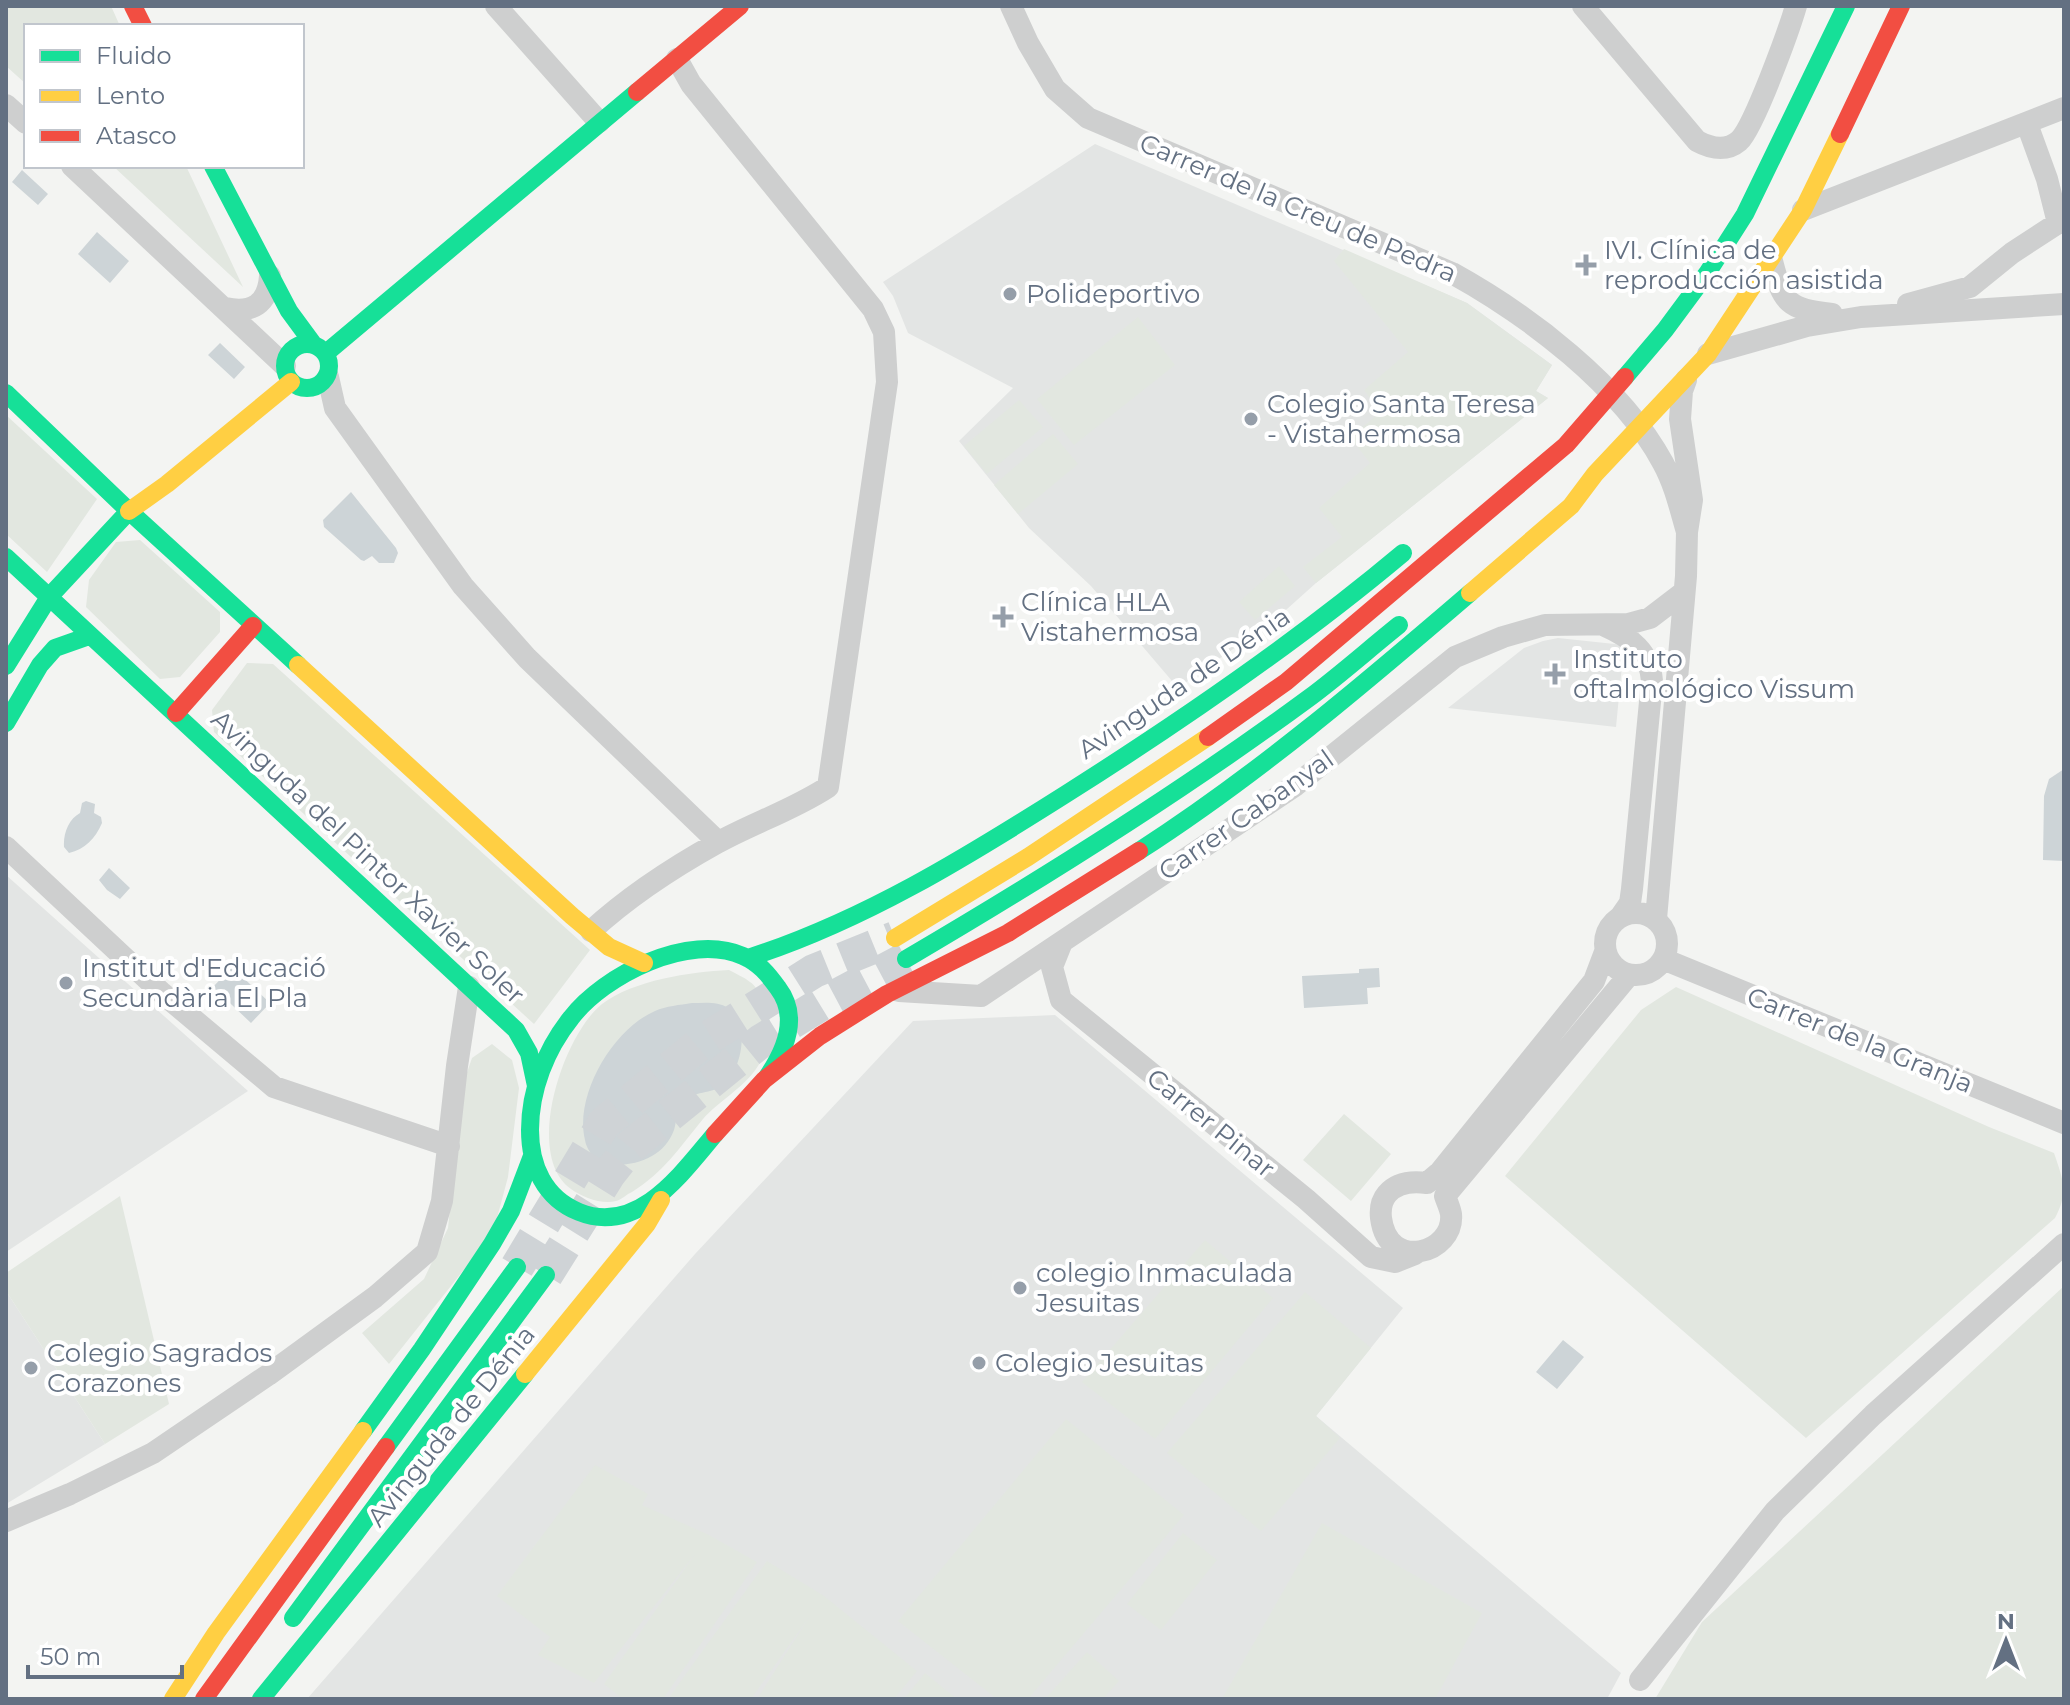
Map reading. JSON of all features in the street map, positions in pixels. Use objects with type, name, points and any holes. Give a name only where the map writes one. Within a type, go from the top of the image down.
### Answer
[{"type":"main road","points":[[133,6],[142,24]]},
{"type":"main road","points":[[6,666],[49,597],[129,511],[167,484],[302,359],[740,6]]},
{"type":"main road","name":"Avinguda de Dénia","points":[[895,938],[1161,771],[1286,682],[1566,445],[1665,330],[1745,214],[1846,6]]},
{"type":"main road","name":"Avinguda de Dénia","points":[[767,1077],[787,1044],[788,1014],[780,988],[762,967],[748,958],[720,950],[679,952],[644,963],[610,981],[585,1001],[560,1031],[536,1086],[532,1156],[547,1190],[563,1203],[593,1216],[612,1218],[631,1214],[672,1180],[767,1077],[823,1034],[893,991],[987,945],[1149,844],[1276,756],[1360,689],[1571,506],[1595,474],[1708,354],[1803,210],[1900,10]]},
{"type":"main road","points":[[214,168],[289,311],[302,359],[301,388],[311,389],[321,385],[330,369],[302,359]]},
{"type":"main road","name":"Avinguda de Dénia","points":[[1535,447],[1611,390]]},
{"type":"main road","points":[[6,393],[253,626],[591,931],[609,947],[644,963]]},
{"type":"main road","name":"Avinguda de Dénia","points":[[1558,493],[1595,474]]},
{"type":"main road","name":"Avinguda de Dénia","points":[[748,958],[794,945],[930,878],[1075,789],[1150,741],[1310,629],[1417,542]]},
{"type":"main road","name":"Avinguda del Pintor Xavier Soler","points":[[6,557],[516,1030],[529,1053],[536,1086]]},
{"type":"main road","points":[[906,959],[1008,900],[1202,772],[1311,696],[1414,613]]},
{"type":"main road","name":"Avinguda del Pintor Xavier Soler","points":[[176,713],[253,626]]},
{"type":"main road","points":[[6,723],[40,665],[55,648],[89,636]]},
{"type":"main road","name":"Avinguda de Dénia","points":[[173,1699],[216,1633],[422,1349],[492,1244],[511,1211],[532,1156]]},
{"type":"main road","name":"Avinguda de Dénia","points":[[261,1699],[647,1224],[672,1180]]},
{"type":"main road","name":"Avinguda de Dénia","points":[[204,1699],[517,1267]]},
{"type":"main road","name":"Avinguda de Dénia","points":[[279,1638],[546,1275]]},
{"type":"street","points":[[496,6],[599,122]]},
{"type":"street","name":"Carrer de la Creu de Pedra","points":[[1011,6],[1055,89],[1088,118],[1452,273],[1491,295],[1611,390],[1662,461],[1674,487],[1687,532]]},
{"type":"street","points":[[1583,6],[1697,141],[1708,147],[1726,148],[1740,140],[1762,96],[1796,6]]},
{"type":"street","points":[[591,931],[622,902],[718,842],[796,806],[828,787],[887,382],[884,332],[873,309],[691,84],[677,59]]},
{"type":"street","points":[[6,105],[24,121]]},
{"type":"street","points":[[1803,210],[2064,108]]},
{"type":"street","points":[[1772,261],[1779,289],[1802,311],[1861,317],[1970,287],[2012,253],[2061,223],[2027,124]]},
{"type":"street","points":[[1830,152],[1841,176],[1857,191]]},
{"type":"street","points":[[74,168],[225,308],[302,359]]},
{"type":"street","points":[[225,308],[241,312],[252,308],[265,297],[270,276]]},
{"type":"street","points":[[1708,354],[1807,326],[1861,317],[2064,304]]},
{"type":"street","points":[[328,377],[335,408],[463,586],[527,658],[718,842]]},
{"type":"street","points":[[1605,952],[1614,967],[1629,975],[1649,973],[1663,959],[1667,938],[1656,919],[1692,500],[1680,419],[1686,379]]},
{"type":"street","name":"Carrer Cabanyal","points":[[893,991],[981,996],[1296,785],[1455,657],[1503,637],[1545,625],[1628,624],[1650,618],[1684,592]]},
{"type":"street","points":[[1596,623],[1618,632],[1631,642],[1646,655],[1651,666],[1630,903],[1607,932],[1605,952],[1594,981],[1440,1172],[1427,1183],[1415,1181],[1397,1186],[1386,1195],[1380,1208],[1383,1234],[1399,1249],[1416,1253],[1438,1245],[1451,1224],[1445,1196],[1629,975]]},
{"type":"street","points":[[6,847],[162,993],[274,1087],[449,1146]]},
{"type":"street","points":[[1621,916],[1639,913],[1656,919]]},
{"type":"street","name":"Carrer Pinar","points":[[1063,941],[1052,967],[1061,1000],[1306,1199],[1371,1257],[1395,1262],[1416,1253]]},
{"type":"street","name":"Carrer de la Granja","points":[[1663,959],[2062,1124]]},
{"type":"street","points":[[6,1521],[153,1453],[375,1297],[427,1252],[442,1201],[469,987]]},
{"type":"street","points":[[1640,1680],[1775,1511],[1873,1415],[2064,1244]]},
{"type":"shaded area","points":[[6,6],[111,6],[119,24],[24,24],[24,82],[6,66]]},
{"type":"shaded area","name":"Colegio Santa Teresa - Vistahermosa","points":[[1095,144],[1467,303],[1552,365],[1536,391],[1548,398],[1316,583],[1277,618],[1178,688],[1091,586],[1029,528],[959,441],[1013,388],[908,333],[893,296],[883,282]]},
{"type":"shaded area","points":[[115,168],[187,168],[243,287]]},
{"type":"shaded area","points":[[22,170],[48,194],[38,205],[12,182]]},
{"type":"shaded area","points":[[97,232],[129,261],[110,283],[78,254]]},
{"type":"shaded area","points":[[1344,249],[1467,303],[1552,365],[1536,391],[1548,398],[1316,583],[1303,567],[1342,537],[1319,508],[1370,463],[1350,437],[1381,412],[1364,390],[1408,352],[1334,261]]},
{"type":"shaded area","points":[[1138,317],[1175,365],[1074,445],[1037,399]]},
{"type":"shaded area","points":[[220,343],[245,367],[234,379],[208,355]]},
{"type":"shaded area","points":[[1019,400],[1043,427],[987,474],[964,446]]},
{"type":"shaded area","points":[[6,415],[97,499],[47,572],[6,534]]},
{"type":"shaded area","points":[[1053,434],[1078,464],[1018,514],[994,485]]},
{"type":"shaded area","points":[[351,492],[396,548],[398,553],[394,563],[379,563],[372,556],[361,560],[324,527],[323,520]]},
{"type":"shaded area","points":[[140,540],[220,612],[220,632],[180,677],[160,679],[86,607],[89,580],[116,542]]},
{"type":"shaded area","points":[[1279,566],[1295,586],[1255,620],[1239,602]]},
{"type":"shaded area","name":"Instituto oftalmológico Vissum","points":[[1558,638],[1624,645],[1616,727],[1448,708],[1524,648]]},
{"type":"shaded area","points":[[247,663],[273,664],[590,950],[534,1024],[214,732],[212,710]]},
{"type":"shaded area","points":[[2064,769],[2064,861],[2043,860],[2044,796],[2049,779]]},
{"type":"shaded area","points":[[86,801],[95,804],[94,813],[101,817],[102,823],[89,842],[69,853],[64,847],[66,832]]},
{"type":"shaded area","points":[[109,868],[130,888],[120,899],[99,880]]},
{"type":"shaded area","name":"Institut d'Educació Secundària El Pla","points":[[6,875],[248,1091],[6,1252]]},
{"type":"shaded area","points":[[232,967],[270,1003],[251,1023],[213,987]]},
{"type":"shaded area","points":[[1379,968],[1380,987],[1367,988],[1368,1004],[1304,1008],[1302,976],[1359,973],[1359,969]]},
{"type":"shaded area","points":[[729,970],[753,985],[769,1015],[769,1042],[756,1069],[703,1119],[662,1168],[643,1185],[610,1202],[586,1197],[571,1189],[557,1173],[550,1150],[549,1124],[562,1067],[588,1019],[602,1004],[646,983],[680,975]]},
{"type":"shaded area","points":[[1676,987],[2054,1153],[2060,1171],[2063,1193],[2055,1218],[1806,1438],[1505,1176],[1641,1010]]},
{"type":"shaded area","points":[[692,1003],[720,1004],[735,1015],[740,1024],[739,1058],[730,1078],[719,1088],[683,1101],[669,1141],[652,1156],[631,1164],[596,1162],[586,1143],[583,1122],[585,1103],[600,1065],[611,1048],[639,1020],[659,1009]]},
{"type":"shaded area","name":"Colegio Jesuitas","points":[[1055,1015],[1403,1308],[1316,1416],[1621,1673],[1607,1699],[307,1699],[695,1254],[913,1021]]},
{"type":"shaded area","points":[[492,1044],[512,1060],[519,1088],[508,1177],[493,1233],[389,1364],[362,1333],[424,1279],[448,1228],[462,1087],[472,1058]]},
{"type":"shaded area","points":[[1344,1114],[1391,1154],[1351,1201],[1303,1160]]},
{"type":"shaded area","points":[[120,1196],[169,1404],[105,1444],[6,1291],[6,1273]]},
{"type":"shaded area","points":[[1205,1240],[1273,1298],[1155,1439],[1082,1382]]},
{"type":"shaded area","points":[[2064,1286],[2064,1699],[1655,1699],[1702,1622]]},
{"type":"shaded area","name":"Colegio Sagrados Corazones","points":[[6,1291],[105,1444],[6,1504]]},
{"type":"shaded area","points":[[1305,1292],[1371,1348],[1316,1416],[1340,1438],[1261,1531],[1167,1453]]},
{"type":"shaded area","points":[[1563,1340],[1584,1357],[1557,1389],[1536,1372]]},
{"type":"shaded area","points":[[1066,1419],[1184,1515],[1028,1699],[997,1699],[898,1621]]},
{"type":"shaded area","points":[[595,1465],[648,1494],[642,1505],[709,1535],[757,1562],[663,1699],[623,1699],[604,1684],[695,1554],[594,1683],[538,1655],[550,1637],[497,1596]]},
{"type":"shaded area","points":[[1322,1523],[1482,1613],[1435,1699],[1222,1699]]},
{"type":"shaded area","points":[[1183,1533],[1217,1560],[1161,1630],[1127,1604]]},
{"type":"shaded area","points":[[767,1561],[824,1596],[917,1671],[894,1699],[762,1699],[759,1696],[809,1617],[751,1699],[668,1699]]},
{"type":"shaded area","points":[[1087,1652],[1119,1681],[1103,1699],[1045,1699]]},
{"type":"shaded area","points":[[925,1673],[957,1699],[904,1699]]},
{"type":"tunnel","points":[[517,1267],[604,1123],[703,1041],[814,971],[895,938]]},
{"type":"tunnel","points":[[546,1275],[609,1174],[631,1146],[761,1041],[823,1003],[906,959]]},
{"type":"traffic: fast","points":[[1625,377],[1708,272],[1745,214],[1846,6]]},
{"type":"traffic: fast","points":[[326,353],[637,92]]},
{"type":"traffic: fast","points":[[214,168],[289,311],[314,345]]},
{"type":"traffic: fast","points":[[307,344],[323,350],[329,366],[323,382],[307,388],[291,382],[285,366],[291,350],[307,344]]},
{"type":"traffic: fast","points":[[6,393],[129,511],[298,665]]},
{"type":"traffic: fast","points":[[49,597],[129,511]]},
{"type":"traffic: fast","points":[[748,958],[873,907],[1028,818],[1239,679],[1403,553]]},
{"type":"traffic: fast","points":[[6,557],[516,1030],[529,1053],[536,1086]]},
{"type":"traffic: fast","points":[[1139,851],[1268,760],[1470,593]]},
{"type":"traffic: fast","points":[[6,666],[49,597]]},
{"type":"traffic: fast","points":[[906,959],[1161,801],[1309,698],[1399,625]]},
{"type":"traffic: fast","points":[[6,723],[40,665],[55,648],[89,636]]},
{"type":"traffic: fast","points":[[715,1134],[673,1182],[639,1208],[620,1215],[600,1217],[579,1212],[548,1189],[536,1168],[530,1130],[536,1085],[554,1043],[586,1002],[626,973],[649,962],[698,950],[721,950],[749,959],[767,974],[785,999],[788,1034],[767,1077]]},
{"type":"traffic: fast","points":[[363,1431],[492,1244],[511,1211],[532,1156]]},
{"type":"traffic: fast","points":[[386,1447],[517,1267]]},
{"type":"traffic: fast","points":[[293,1618],[546,1275]]},
{"type":"traffic: fast","points":[[261,1699],[525,1374]]},
{"type":"traffic: slow","points":[[1470,593],[1571,506],[1595,474],[1708,354],[1803,210],[1840,134]]},
{"type":"traffic: slow","points":[[129,511],[167,484],[291,382]]},
{"type":"traffic: slow","points":[[298,665],[572,916],[609,947],[644,963]]},
{"type":"traffic: slow","points":[[895,938],[1028,857],[1208,737]]},
{"type":"traffic: slow","points":[[525,1374],[647,1224],[661,1200]]},
{"type":"traffic: slow","points":[[173,1699],[216,1633],[363,1431]]},
{"type":"traffic: jam","points":[[133,6],[142,24]]},
{"type":"traffic: jam","points":[[637,92],[740,6]]},
{"type":"traffic: jam","points":[[1840,134],[1901,6]]},
{"type":"traffic: jam","points":[[1208,737],[1286,682],[1566,445],[1625,377]]},
{"type":"traffic: jam","points":[[176,713],[253,626]]},
{"type":"traffic: jam","points":[[715,1134],[764,1080],[820,1036],[887,994],[1008,933],[1139,851]]},
{"type":"traffic: jam","points":[[204,1699],[386,1447]]},
{"type":"place","name":"IVI. Clínica de reproducción asistida","points":[[1586,265]]},
{"type":"place","name":"Polideportivo","points":[[1010,294]]},
{"type":"place","name":"Colegio Santa Teresa - Vistahermosa","points":[[1251,419]]},
{"type":"place","name":"Clínica HLA Vistahermosa","points":[[1003,617]]},
{"type":"place","name":"Instituto oftalmológico Vissum","points":[[1555,674]]},
{"type":"place","name":"Institut d'Educació Secundària El Pla","points":[[66,983]]},
{"type":"place","name":"colegio Inmaculada Jesuitas","points":[[1020,1288]]},
{"type":"place","name":"Colegio Jesuitas","points":[[979,1363]]},
{"type":"place","name":"Colegio Sagrados Corazones","points":[[31,1368]]}]
